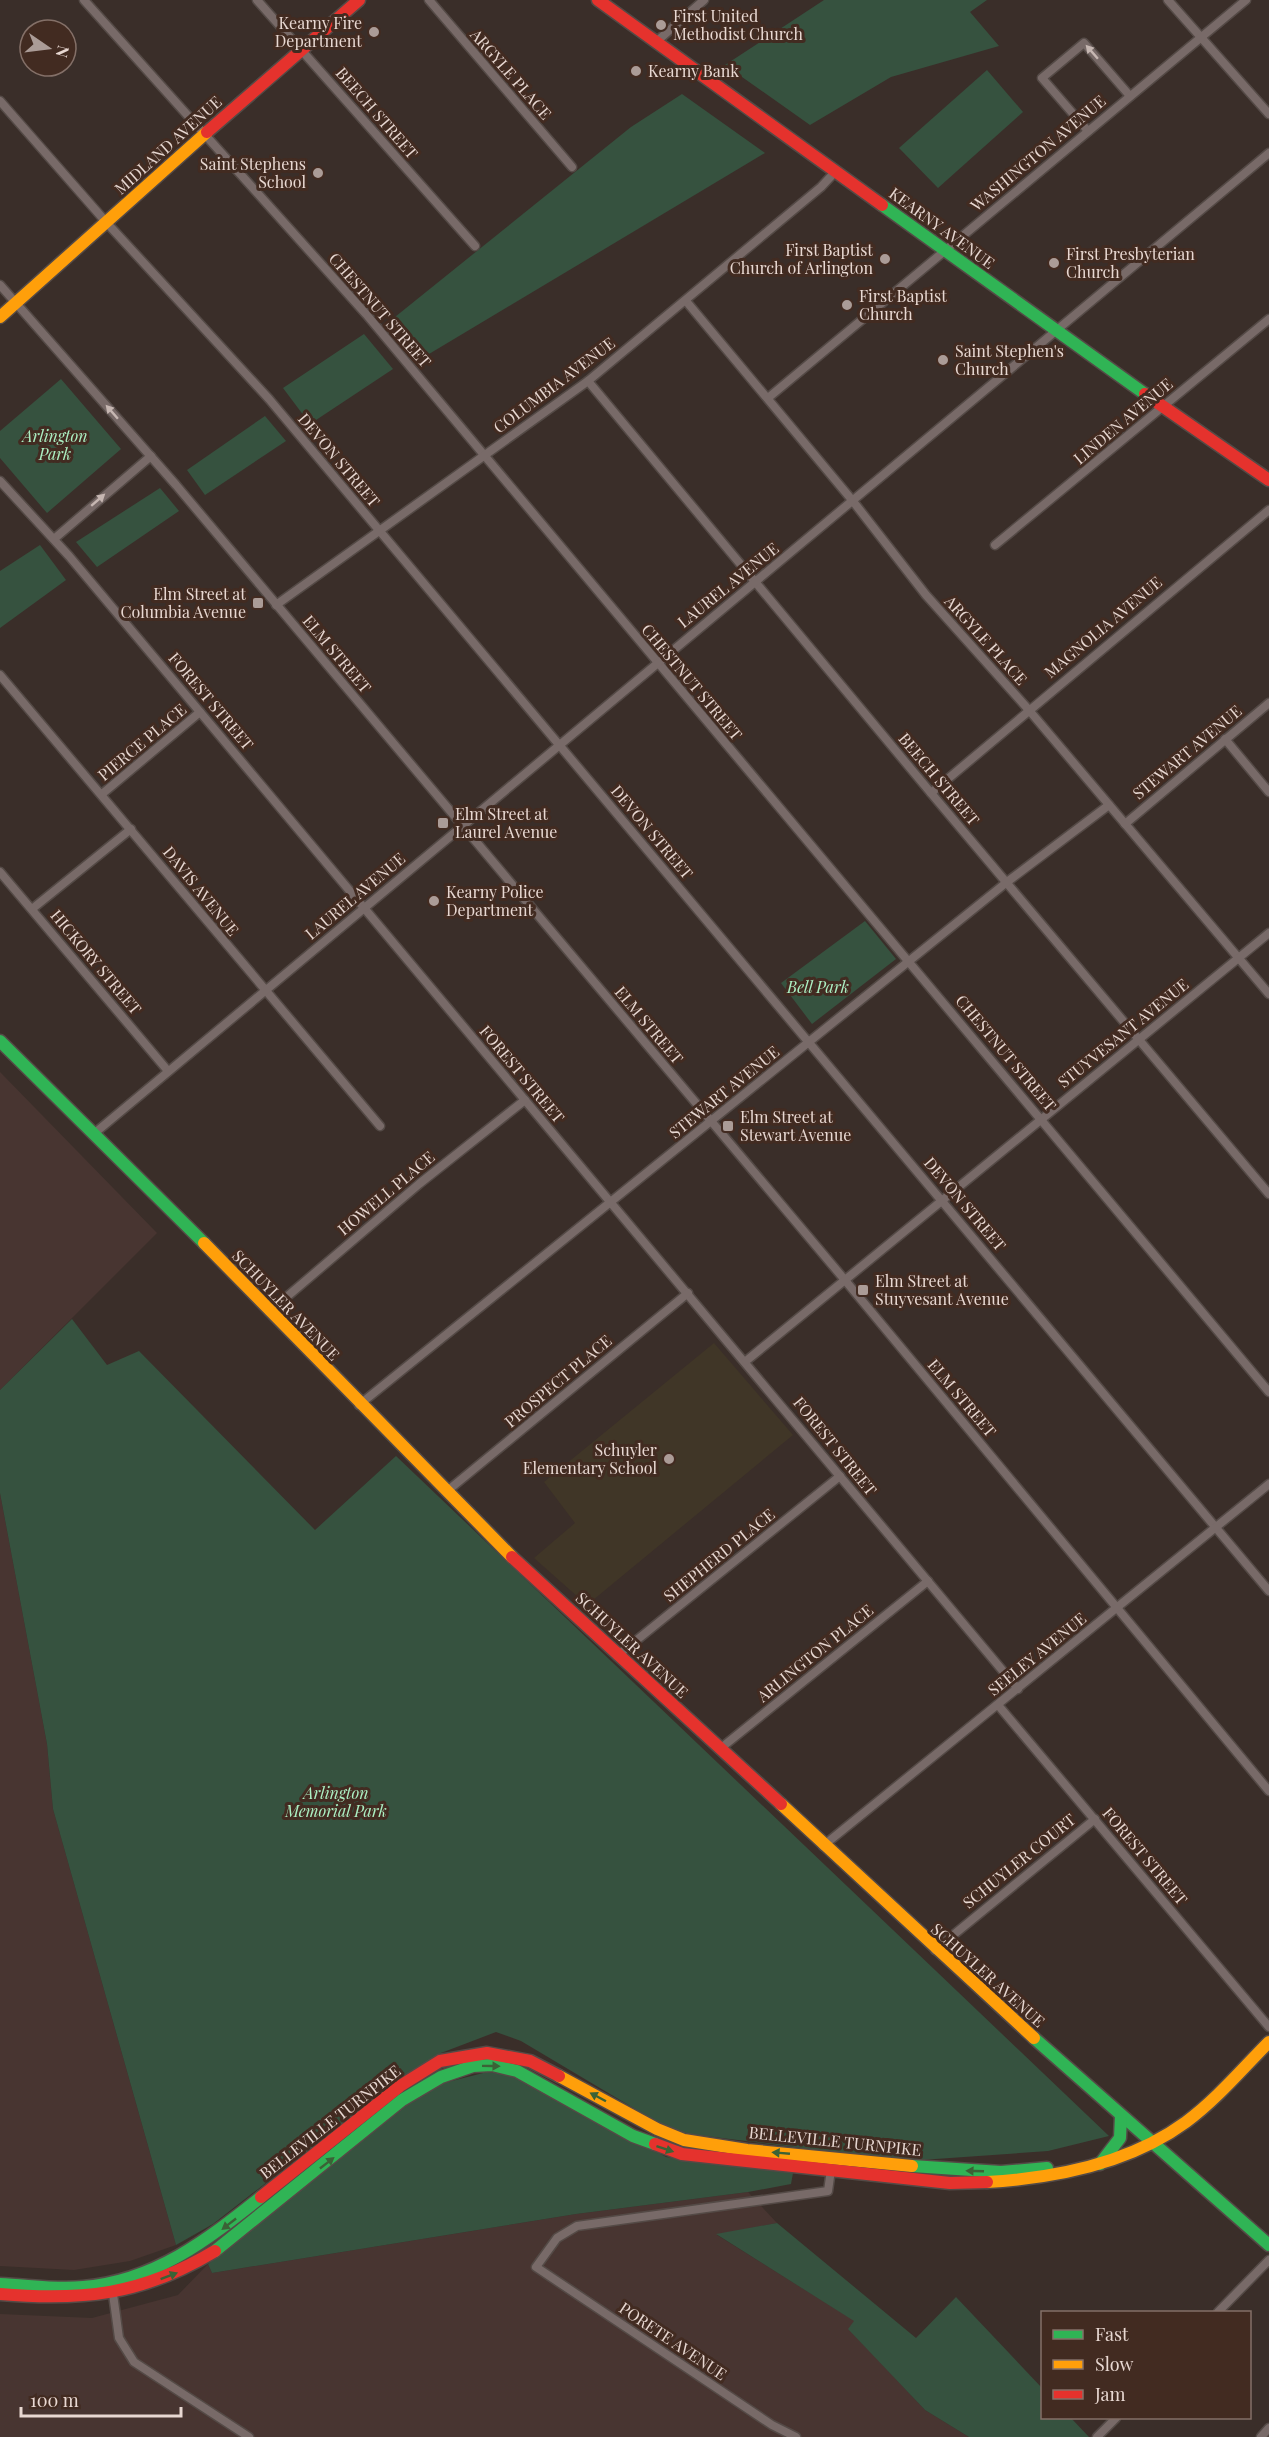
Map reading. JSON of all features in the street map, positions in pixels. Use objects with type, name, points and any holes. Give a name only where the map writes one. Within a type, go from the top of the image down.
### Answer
[{"type":"main road","name":"MIDLAND AVENUE","points":[[0,317],[203,135],[359,0]]},
{"type":"main road","name":"KEARNY AVENUE","points":[[598,0],[1056,331],[1269,480]]},
{"type":"main road","name":"SCHUYLER AVENUE","points":[[0,1041],[96,1132],[446,1492],[617,1656],[721,1748],[935,1950],[1269,2245]]},
{"type":"main road","name":"BELLEVILLE TURNPIKE","points":[[0,2284],[65,2288],[141,2287],[187,2270],[227,2241],[402,2100],[441,2077],[473,2066],[492,2065],[518,2071],[633,2136],[682,2154],[982,2184],[1023,2180],[1100,2164],[1151,2142],[1194,2116],[1269,2042]]},
{"type":"main road","name":"BELLEVILLE TURNPIKE","points":[[0,2294],[70,2298],[113,2289],[180,2257],[205,2242],[400,2086],[440,2061],[464,2055],[487,2053],[530,2061],[657,2129],[684,2140],[747,2150],[965,2171],[1076,2169]]},
{"type":"main road","points":[[1100,2164],[1120,2138],[1120,2115]]},
{"type":"street","name":"CHESTNUT STREET","points":[[84,0],[366,314],[1269,1392]]},
{"type":"street","name":"BEECH STREET","points":[[257,0],[475,246]]},
{"type":"street","name":"ARGYLE PLACE","points":[[429,0],[572,167]]},
{"type":"street","points":[[656,42],[704,0]]},
{"type":"street","points":[[1168,0],[1269,114]]},
{"type":"street","name":"WASHINGTON AVENUE","points":[[768,398],[1246,0]]},
{"type":"street","points":[[1088,131],[1042,78],[1084,42],[1130,96]]},
{"type":"street","name":"DEVON STREET","points":[[0,101],[106,222],[269,399],[1269,1591]]},
{"type":"street","name":"LAUREL AVENUE","points":[[96,1132],[1269,153]]},
{"type":"street","name":"COLUMBIA AVENUE","points":[[276,605],[588,381],[686,301],[835,172]]},
{"type":"street","name":"ELM STREET","points":[[0,285],[151,456],[844,1279],[1269,1791]]},
{"type":"street","name":"ARGYLE PLACE","points":[[686,301],[852,500],[926,595],[1028,709],[1269,994]]},
{"type":"street","name":"LINDEN AVENUE","points":[[996,545],[1269,319]]},
{"type":"street","name":"BEECH STREET","points":[[588,381],[1269,1194]]},
{"type":"street","points":[[54,538],[151,456]]},
{"type":"street","name":"FOREST STREET","points":[[0,481],[54,538],[746,1360],[1018,1689]]},
{"type":"street","name":"MAGNOLIA AVENUE","points":[[931,793],[1028,709],[1269,510]]},
{"type":"street","name":"DAVIS AVENUE","points":[[0,675],[380,1126]]},
{"type":"street","name":"STEWART AVENUE","points":[[1125,824],[1269,703]]},
{"type":"street","name":"PIERCE PLACE","points":[[102,795],[200,712]]},
{"type":"street","points":[[1225,739],[1269,792]]},
{"type":"street","name":"STEWART AVENUE","points":[[359,1405],[1007,882],[1109,805]]},
{"type":"street","points":[[32,909],[131,829]]},
{"type":"street","name":"HICKORY STREET","points":[[0,872],[168,1071]]},
{"type":"street","name":"STUYVESANT AVENUE","points":[[746,1360],[1269,933]]},
{"type":"street","name":"HOWELL PLACE","points":[[269,1312],[419,1184],[525,1100]]},
{"type":"street","name":"PROSPECT PLACE","points":[[446,1492],[688,1293]]},
{"type":"street","name":"SHEPHERD PLACE","points":[[617,1656],[840,1476]]},
{"type":"street","name":"SEELEY AVENUE","points":[[823,1846],[1269,1484]]},
{"type":"street","name":"ARLINGTON PLACE","points":[[721,1748],[928,1581]]},
{"type":"street","name":"FOREST STREET","points":[[998,1705],[1269,2027]]},
{"type":"street","name":"SCHUYLER COURT","points":[[935,1950],[1095,1819]]},
{"type":"street","name":"BELLEVILLE TURNPIKE","points":[[536,2267],[557,2238],[577,2226],[828,2191],[831,2170]]},
{"type":"street","points":[[1220,2311],[1269,2260]]},
{"type":"street","name":"PORETE AVENUE","points":[[536,2267],[772,2425],[796,2437]]},
{"type":"street","points":[[113,2289],[119,2338],[134,2362],[249,2437]]},
{"type":"street","points":[[1097,2437],[1115,2419]]},
{"type":"street","points":[[1261,2437],[1269,2428]]},
{"type":"shaded area","points":[[0,1072],[157,1233],[0,1390]]},
{"type":"shaded area","name":"Schuyler Elementary School","points":[[714,1343],[793,1435],[587,1605],[534,1558],[575,1523],[544,1482]]},
{"type":"shaded area","points":[[0,1493],[47,1744],[53,1809],[176,2245],[130,2261],[74,2270],[0,2266]]},
{"type":"shaded area","points":[[748,2192],[777,2223],[717,2235],[855,2321],[849,2329],[925,2410],[969,2437],[0,2437],[0,2314],[92,2318],[178,2295],[208,2264],[212,2273],[576,2214]]},
{"type":"green space","points":[[824,0],[987,0],[970,12],[999,46],[891,77],[810,125],[725,65]]},
{"type":"green space","points":[[987,70],[1023,112],[938,188],[899,148]]},
{"type":"green space","points":[[682,94],[765,153],[419,360],[390,321],[631,127]]},
{"type":"green space","points":[[364,334],[393,369],[310,424],[283,388]]},
{"type":"green space","name":"Arlington Park","points":[[61,379],[121,449],[47,513],[0,458],[0,431]]},
{"type":"green space","points":[[265,416],[286,441],[205,495],[187,470]]},
{"type":"green space","points":[[160,488],[179,511],[97,567],[76,542]]},
{"type":"green space","points":[[40,545],[66,580],[0,628],[0,571]]},
{"type":"green space","name":"Bell Park","points":[[865,921],[896,959],[812,1024],[781,983]]},
{"type":"green space","name":"Arlington Memorial Park","points":[[72,1319],[107,1365],[139,1351],[315,1530],[396,1456],[1109,2136],[1048,2151],[907,2161],[689,2134],[662,2125],[521,2041],[496,2032],[441,2053],[392,2085],[213,2224],[176,2245],[53,1809],[47,1744],[0,1493],[0,1390]]},
{"type":"green space","points":[[487,2072],[515,2075],[571,2102],[666,2157],[793,2173],[791,2184],[748,2192],[576,2214],[212,2273],[208,2264],[405,2106],[440,2084]]},
{"type":"green space","points":[[777,2223],[916,2338],[956,2297],[1041,2387],[1041,2419],[1072,2419],[1089,2437],[969,2437],[925,2410],[848,2329],[854,2321],[716,2234]]},
{"type":"traffic: fast","points":[[882,205],[1145,394]]},
{"type":"traffic: fast","points":[[0,1041],[204,1243]]},
{"type":"traffic: fast","points":[[1034,2038],[1269,2245]]},
{"type":"traffic: fast","points":[[215,2251],[402,2100],[441,2077],[473,2066],[492,2065],[517,2071],[633,2136],[655,2144]]},
{"type":"traffic: fast","points":[[1100,2164],[1120,2138],[1121,2115]]},
{"type":"traffic: fast","points":[[912,2166],[1001,2172],[1047,2168]]},
{"type":"traffic: fast","points":[[0,2284],[73,2288],[109,2283],[134,2276],[157,2267],[200,2243],[261,2197]]},
{"type":"traffic: slow","points":[[0,317],[207,132]]},
{"type":"traffic: slow","points":[[204,1243],[512,1557]]},
{"type":"traffic: slow","points":[[781,1804],[1034,2038]]},
{"type":"traffic: slow","points":[[987,2182],[1065,2172],[1141,2149],[1197,2113],[1219,2094],[1269,2042]]},
{"type":"traffic: slow","points":[[559,2076],[657,2129],[684,2140],[747,2150],[912,2166]]},
{"type":"traffic: jam","points":[[207,132],[359,0]]},
{"type":"traffic: jam","points":[[598,0],[882,205]]},
{"type":"traffic: jam","points":[[1145,394],[1269,480]]},
{"type":"traffic: jam","points":[[512,1557],[781,1804]]},
{"type":"traffic: jam","points":[[261,2197],[400,2086],[440,2061],[487,2053],[530,2061],[559,2076]]},
{"type":"traffic: jam","points":[[655,2144],[682,2154],[950,2183],[987,2182]]},
{"type":"traffic: jam","points":[[0,2294],[58,2296],[111,2292],[162,2277],[215,2251]]},
{"type":"place","name":"First United Methodist Church","points":[[661,25]]},
{"type":"place","name":"Kearny Fire Department","points":[[374,32]]},
{"type":"place","name":"Kearny Bank","points":[[636,71]]},
{"type":"place","name":"Saint Stephens School","points":[[318,173]]},
{"type":"place","name":"First Baptist Church of Arlington","points":[[885,259]]},
{"type":"place","name":"First Presbyterian Church","points":[[1054,263]]},
{"type":"place","name":"First Baptist Church","points":[[847,305]]},
{"type":"place","name":"Saint Stephen's Church","points":[[943,360]]},
{"type":"place","name":"Elm Street at Columbia Avenue","points":[[258,603]]},
{"type":"place","name":"Elm Street at Laurel Avenue","points":[[443,823]]},
{"type":"place","name":"Kearny Police Department","points":[[434,901]]},
{"type":"place","name":"Elm Street at Stewart Avenue","points":[[728,1126]]},
{"type":"place","name":"Elm Street at Stuyvesant Avenue","points":[[863,1290]]},
{"type":"place","name":"Schuyler Elementary School","points":[[669,1459]]}]
